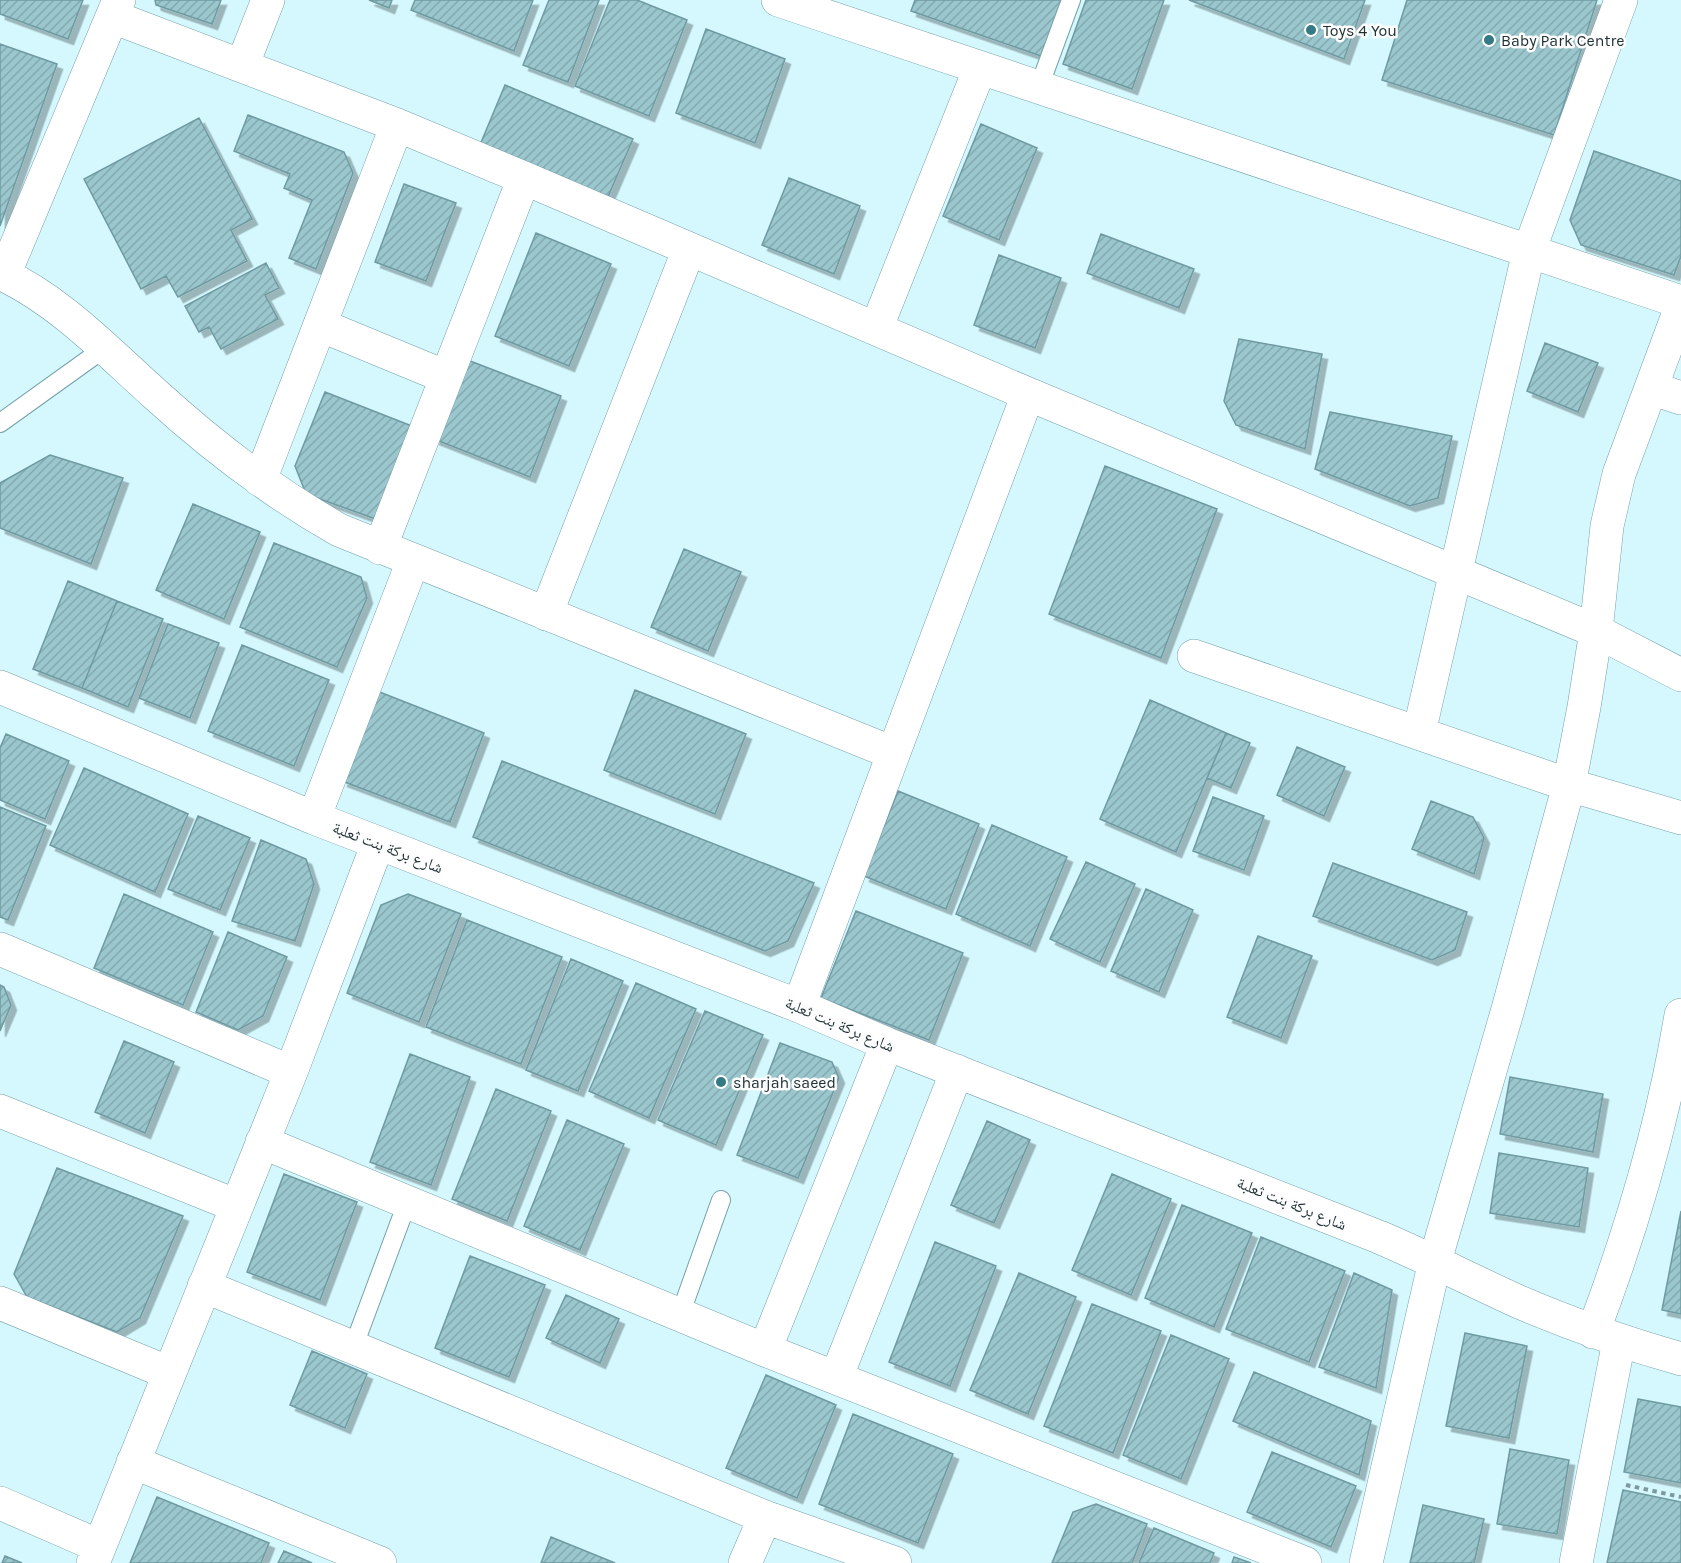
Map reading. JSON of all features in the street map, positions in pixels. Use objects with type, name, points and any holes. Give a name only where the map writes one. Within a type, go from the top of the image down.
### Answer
[{"type":"street","points":[[242,66],[268,0]]},
{"type":"street","points":[[778,0],[1681,302]]},
{"type":"street","points":[[1419,733],[1529,251],[1621,0]]},
{"type":"street","points":[[893,753],[339,530],[298,507],[260,480],[155,394],[106,347],[57,308],[2,274],[116,9],[242,66],[396,125],[524,178],[1028,394],[1596,631],[1681,675]]},
{"type":"street","points":[[876,329],[980,68]]},
{"type":"street","points":[[260,480],[396,125]]},
{"type":"street","points":[[380,548],[524,178]]},
{"type":"street","points":[[546,614],[689,249]]},
{"type":"street","points":[[1366,1563],[1435,1261],[1508,1009],[1569,785],[1596,631],[1607,526],[1618,474],[1681,307]]},
{"type":"street","points":[[320,325],[447,377]]},
{"type":"street","points":[[1651,388],[1681,399]]},
{"type":"street","points":[[799,1006],[1028,394]]},
{"type":"street","points":[[314,818],[413,561]]},
{"type":"street","points":[[1194,656],[1569,785],[1681,818]]},
{"type":"street","name":"شارع بركة بنت ثعلبة","points":[[0,687],[314,818],[799,1006],[887,1044],[1435,1261],[1516,1300],[1606,1337],[1681,1359]]},
{"type":"street","points":[[0,1503],[96,1555],[291,1072],[378,843]]},
{"type":"street","points":[[0,949],[291,1072]]},
{"type":"street","points":[[1576,1563],[1593,1478],[1606,1337],[1621,1257],[1655,1140],[1670,1077],[1681,1015]]},
{"type":"street","points":[[765,1350],[887,1044]]},
{"type":"street","points":[[836,1378],[957,1071]]},
{"type":"street","points":[[0,1111],[237,1206]]},
{"type":"street","points":[[262,1142],[765,1350],[1305,1563]]},
{"type":"street","points":[[204,1286],[765,1517],[895,1563]]},
{"type":"street","points":[[0,1303],[169,1373]]},
{"type":"street","points":[[133,1462],[380,1563]]},
{"type":"street","points":[[745,1563],[765,1517]]},
{"type":"lane","points":[[1039,87],[1071,0]]},
{"type":"lane","points":[[0,423],[106,347]]},
{"type":"lane","points":[[680,1315],[721,1200]]},
{"type":"lane","points":[[353,1348],[407,1203]]},
{"type":"path","points":[[1593,1478],[1681,1497]]},
{"type":"building","points":[[0,0],[83,0],[68,39],[0,14]]},
{"type":"building","points":[[155,0],[221,0],[212,24],[156,5]]},
{"type":"building","points":[[369,0],[392,0],[389,8]]},
{"type":"building","points":[[415,0],[533,0],[514,51],[411,10]]},
{"type":"building","points":[[549,0],[599,0],[568,82],[523,65]]},
{"type":"building","points":[[610,0],[637,0],[687,20],[649,116],[575,86]]},
{"type":"building","points":[[915,0],[1064,0],[1044,57],[911,11]]},
{"type":"building","points":[[1086,0],[1164,0],[1132,89],[1063,64]]},
{"type":"building","name":"Toys 4 You","points":[[1189,0],[1365,0],[1344,59]]},
{"type":"building","name":"Baby Park Centre","points":[[1407,0],[1597,0],[1554,135],[1382,80]]},
{"type":"building","points":[[706,29],[785,59],[755,143],[676,113]]},
{"type":"building","points":[[0,44],[57,64],[0,226]]},
{"type":"building","points":[[505,85],[633,139],[604,206],[477,152]]},
{"type":"building","points":[[248,115],[344,152],[353,173],[316,269],[289,258],[312,200],[284,188],[290,174],[234,151]]},
{"type":"building","points":[[199,118],[252,219],[231,230],[247,261],[178,297],[166,276],[141,289],[84,179]]},
{"type":"building","points":[[981,124],[1037,148],[999,240],[943,216]]},
{"type":"building","points":[[1594,151],[1681,181],[1681,256],[1674,275],[1581,245],[1570,220]]},
{"type":"building","points":[[789,178],[860,206],[834,274],[762,245]]},
{"type":"building","points":[[404,184],[456,203],[426,281],[375,262]]},
{"type":"building","points":[[536,233],[611,264],[569,366],[495,336]]},
{"type":"building","points":[[1101,234],[1194,269],[1179,308],[1087,273]]},
{"type":"building","points":[[999,255],[1061,278],[1035,348],[974,325]]},
{"type":"building","points":[[266,263],[279,288],[265,295],[278,319],[221,349],[209,327],[199,332],[185,306]]},
{"type":"building","points":[[1239,339],[1322,354],[1305,449],[1236,425],[1224,401]]},
{"type":"building","points":[[1545,343],[1598,363],[1578,412],[1527,391]]},
{"type":"building","points":[[465,359],[561,396],[530,477],[434,439]]},
{"type":"building","points":[[325,392],[422,430],[387,523],[306,494],[295,466]]},
{"type":"building","points":[[1330,412],[1452,436],[1438,498],[1410,506],[1315,469]]},
{"type":"building","points":[[50,455],[123,478],[91,564],[0,528],[0,483]]},
{"type":"building","points":[[1105,466],[1217,509],[1161,658],[1049,614]]},
{"type":"building","points":[[193,504],[260,532],[224,619],[156,590]]},
{"type":"building","points":[[274,543],[361,577],[367,598],[337,667],[240,627]]},
{"type":"building","points":[[684,549],[741,572],[708,651],[651,627]]},
{"type":"building","points":[[68,581],[117,601],[82,688],[33,669]]},
{"type":"building","points":[[117,601],[163,619],[128,707],[82,688]]},
{"type":"building","points":[[168,624],[219,643],[190,718],[139,698]]},
{"type":"building","points":[[242,645],[329,680],[294,766],[208,731]]},
{"type":"building","points":[[635,690],[746,734],[715,814],[604,770]]},
{"type":"building","points":[[377,691],[484,733],[450,822],[342,781]]},
{"type":"building","points":[[1150,700],[1226,733],[1176,852],[1100,819]]},
{"type":"building","points":[[1226,733],[1250,743],[1231,788],[1207,778]]},
{"type":"building","points":[[6,734],[69,761],[45,819],[0,800],[0,748]]},
{"type":"building","points":[[1297,747],[1345,767],[1324,816],[1277,795]]},
{"type":"building","points":[[502,761],[814,883],[788,941],[765,951],[473,837]]},
{"type":"building","points":[[84,768],[188,814],[155,892],[50,845]]},
{"type":"building","points":[[898,791],[979,824],[946,909],[864,876]]},
{"type":"building","points":[[1213,797],[1264,816],[1244,870],[1193,851]]},
{"type":"building","points":[[1431,801],[1473,817],[1484,838],[1474,874],[1412,849]]},
{"type":"building","points":[[0,807],[46,826],[8,920],[0,917]]},
{"type":"building","points":[[198,816],[250,838],[220,910],[168,889]]},
{"type":"building","points":[[992,825],[1067,857],[1030,946],[956,914]]},
{"type":"building","points":[[261,840],[306,859],[314,884],[295,941],[232,921]]},
{"type":"building","points":[[1086,862],[1135,884],[1100,962],[1050,939]]},
{"type":"building","points":[[1333,863],[1467,912],[1455,950],[1432,960],[1313,916]]},
{"type":"building","points":[[1146,889],[1193,910],[1159,992],[1111,971]]},
{"type":"building","points":[[124,894],[213,932],[183,1005],[94,968]]},
{"type":"building","points":[[408,894],[461,914],[419,1022],[347,993],[381,905]]},
{"type":"building","points":[[856,911],[963,953],[929,1040],[821,998]]},
{"type":"building","points":[[467,920],[562,957],[521,1064],[426,1027]]},
{"type":"building","points":[[228,932],[287,957],[263,1016],[238,1030],[196,1012]]},
{"type":"building","points":[[1258,936],[1312,956],[1281,1038],[1227,1017]]},
{"type":"building","points":[[571,959],[623,981],[578,1091],[526,1070]]},
{"type":"building","points":[[636,983],[696,1009],[649,1118],[589,1091]]},
{"type":"building","points":[[0,985],[4,987],[11,1005],[0,1031]]},
{"type":"building","points":[[705,1011],[763,1035],[716,1145],[658,1120]]},
{"type":"building","points":[[124,1041],[174,1062],[145,1133],[95,1112]]},
{"type":"building","points":[[780,1043],[832,1062],[839,1078],[798,1178],[737,1155]]},
{"type":"building","points":[[410,1054],[470,1077],[431,1185],[370,1162]]},
{"type":"building","points":[[1510,1077],[1603,1094],[1593,1152],[1500,1134]]},
{"type":"building","points":[[496,1089],[551,1111],[507,1221],[452,1199]]},
{"type":"building","points":[[567,1120],[624,1144],[580,1250],[524,1226]]},
{"type":"building","points":[[987,1121],[1030,1140],[994,1223],[951,1205]]},
{"type":"building","points":[[1499,1153],[1588,1168],[1579,1227],[1490,1213]]},
{"type":"building","points":[[57,1168],[183,1216],[140,1318],[117,1332],[27,1297],[14,1274]]},
{"type":"building","points":[[284,1174],[357,1202],[320,1300],[247,1272]]},
{"type":"building","points":[[1112,1174],[1171,1199],[1131,1295],[1072,1270]]},
{"type":"building","points":[[1182,1205],[1252,1233],[1214,1327],[1145,1298]]},
{"type":"building","points":[[1681,1211],[1681,1314],[1662,1310]]},
{"type":"building","points":[[1261,1237],[1345,1271],[1309,1362],[1226,1329]]},
{"type":"building","points":[[935,1242],[996,1266],[950,1386],[889,1362]]},
{"type":"building","points":[[470,1256],[545,1285],[509,1377],[435,1348]]},
{"type":"building","points":[[1019,1273],[1076,1297],[1028,1414],[970,1390]]},
{"type":"building","points":[[1354,1273],[1392,1290],[1376,1388],[1319,1367]]},
{"type":"building","points":[[566,1295],[619,1319],[600,1363],[546,1338]]},
{"type":"building","points":[[1092,1304],[1161,1331],[1113,1453],[1044,1426]]},
{"type":"building","points":[[1465,1333],[1527,1346],[1509,1438],[1446,1426]]},
{"type":"building","points":[[1171,1335],[1229,1359],[1181,1479],[1123,1455]]},
{"type":"building","points":[[312,1351],[367,1374],[345,1428],[290,1405]]},
{"type":"building","points":[[1254,1372],[1371,1421],[1359,1475],[1233,1421]]},
{"type":"building","points":[[766,1375],[836,1405],[797,1498],[726,1468]]},
{"type":"building","points":[[1638,1399],[1681,1407],[1681,1483],[1624,1472]]},
{"type":"building","points":[[853,1414],[953,1454],[918,1543],[819,1504]]},
{"type":"building","points":[[1510,1449],[1569,1460],[1557,1534],[1497,1524]]},
{"type":"building","points":[[1272,1452],[1356,1486],[1331,1547],[1247,1512]]},
{"type":"building","points":[[1623,1490],[1681,1502],[1681,1563],[1607,1563]]},
{"type":"building","points":[[157,1497],[269,1543],[261,1563],[130,1563]]},
{"type":"building","points":[[1096,1504],[1147,1524],[1132,1563],[1052,1563],[1073,1512]]},
{"type":"building","points":[[1423,1505],[1484,1519],[1474,1563],[1410,1563]]},
{"type":"building","points":[[1154,1528],[1214,1553],[1210,1563],[1139,1563]]},
{"type":"building","points":[[551,1537],[615,1563],[541,1563]]},
{"type":"building","points":[[284,1551],[312,1563],[278,1563]]},
{"type":"building","points":[[5,1556],[22,1563],[2,1563]]},
{"type":"building","points":[[1234,1557],[1251,1563],[1232,1563]]},
{"type":"place","name":"Toys 4 You","points":[[1311,30]]},
{"type":"place","name":"Baby Park Centre","points":[[1489,40]]},
{"type":"place","name":"sharjah saeed","points":[[721,1082]]}]
